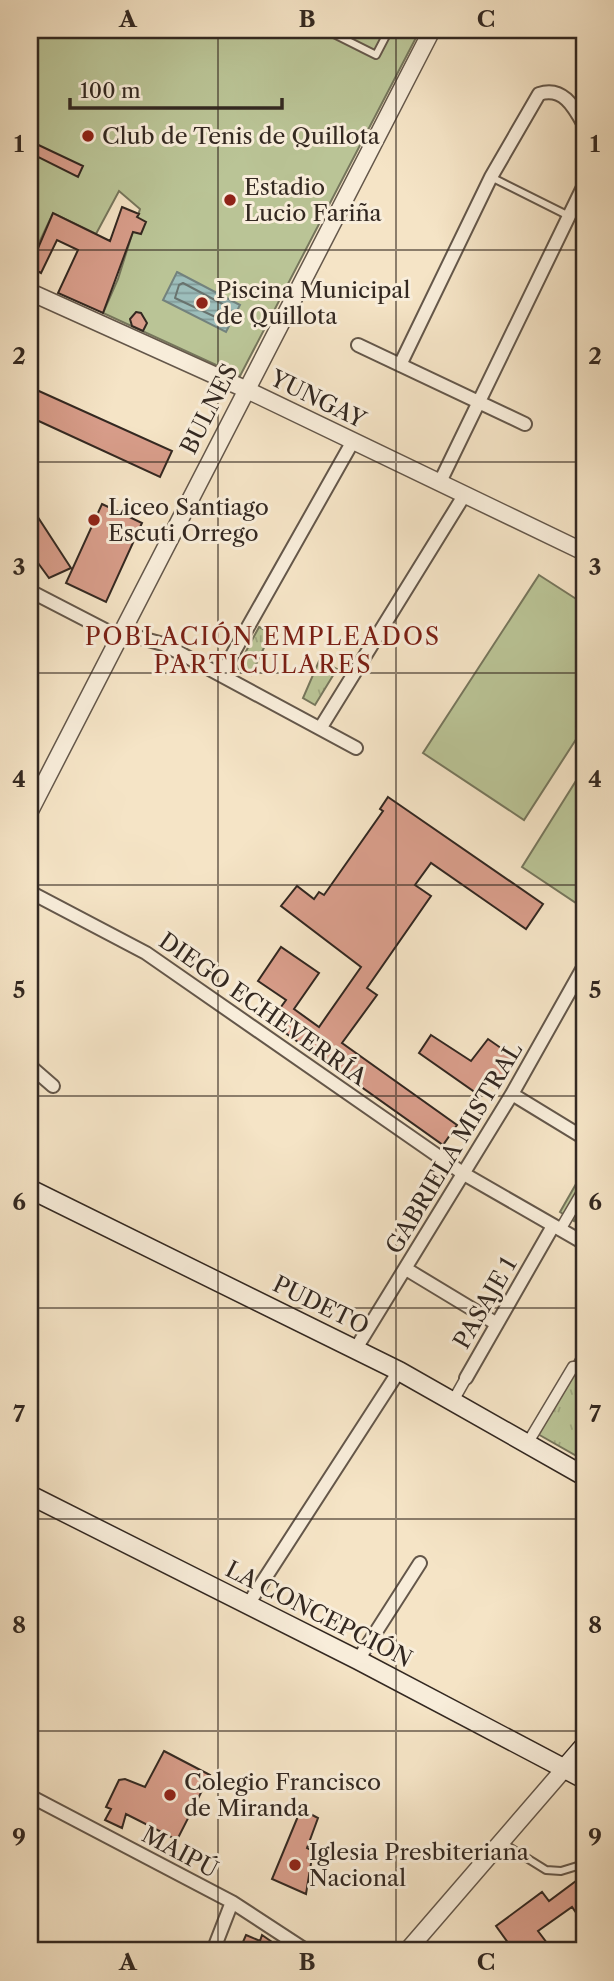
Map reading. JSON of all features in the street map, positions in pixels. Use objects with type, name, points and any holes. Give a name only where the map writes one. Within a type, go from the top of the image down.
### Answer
[{"type":"main road","name":"PUDETO","points":[[30,1189],[399,1371],[584,1476]]},
{"type":"main road","name":"LA CONCEPCIÓN","points":[[30,1496],[358,1660],[584,1779]]},
{"type":"main road","points":[[565,1768],[584,1746]]},
{"type":"street","name":"BULNES","points":[[30,811],[432,30]]},
{"type":"street","points":[[400,365],[492,177],[539,94],[548,91],[560,94],[573,104],[584,125]]},
{"type":"street","points":[[440,482],[584,186]]},
{"type":"street","name":"YUNGAY","points":[[30,292],[245,389],[584,552]]},
{"type":"street","points":[[358,345],[525,424]]},
{"type":"street","points":[[222,673],[353,441]]},
{"type":"street","points":[[321,727],[465,494]]},
{"type":"street","points":[[30,591],[119,637],[141,638],[163,644],[222,673],[356,748]]},
{"type":"street","name":"DIEGO ECHEVERRÍA","points":[[30,892],[146,953],[464,1174],[584,1243]]},
{"type":"street","name":"GABRIELA MISTRAL","points":[[355,1350],[464,1174],[584,969]]},
{"type":"street","points":[[30,1066],[53,1086]]},
{"type":"street","points":[[512,1094],[584,1138]]},
{"type":"street","name":"PASAJE 1","points":[[453,1401],[497,1324],[584,1189]]},
{"type":"street","points":[[406,1269],[497,1324]]},
{"type":"street","points":[[527,1444],[572,1367],[583,1365]]},
{"type":"street","points":[[247,1606],[399,1371]]},
{"type":"street","points":[[358,1660],[420,1563]]},
{"type":"street","points":[[407,1951],[565,1768]]},
{"type":"street","name":"MAIPÚ","points":[[30,1796],[232,1902],[307,1951]]},
{"type":"street","points":[[213,1951],[232,1902]]},
{"type":"lane","points":[[326,30],[376,55],[389,30]]},
{"type":"lane","points":[[492,177],[569,216]]},
{"type":"lane","points":[[501,1842],[546,1870],[561,1871],[584,1864]]},
{"type":"green space","name":"Estadio Lucio Fariña","points":[[30,30],[420,30],[240,376],[103,313],[118,279],[140,209],[119,191],[96,234],[53,213],[30,262]]},
{"type":"green space","points":[[539,575],[584,604],[584,727],[524,820],[423,753]]},
{"type":"green space","points":[[259,627],[271,633],[251,675],[237,668]]},
{"type":"green space","points":[[319,661],[337,669],[315,705],[303,698]]},
{"type":"green space","points":[[584,768],[584,890],[576,903],[522,867]]},
{"type":"green space","points":[[584,1170],[584,1204],[574,1221],[560,1212]]},
{"type":"green space","points":[[573,1370],[584,1377],[582,1459],[536,1433]]},
{"type":"water","name":"Piscina Municipal de Quillota","points":[[177,272],[240,305],[226,332],[163,300]]},
{"type":"building","points":[[30,141],[83,166],[78,177],[30,153]]},
{"type":"building","points":[[122,207],[139,214],[137,217],[146,222],[141,234],[133,232],[103,313],[58,293],[78,250],[57,240],[41,273],[30,267],[53,213],[110,241]]},
{"type":"building","points":[[136,312],[141,313],[147,323],[143,331],[132,326],[130,319]]},
{"type":"building","points":[[30,387],[172,451],[160,477],[30,417]]},
{"type":"building","points":[[102,504],[142,523],[106,602],[66,583]]},
{"type":"building","points":[[30,505],[71,568],[49,578],[30,552]]},
{"type":"building","points":[[388,797],[543,904],[526,929],[431,863],[415,885],[431,896],[367,988],[377,995],[342,1043],[457,1125],[443,1145],[270,1022],[286,1000],[258,981],[281,947],[319,973],[294,1009],[319,1027],[361,967],[281,906],[297,886],[314,899],[319,892],[324,895],[383,811],[380,809]]},
{"type":"building","points":[[431,1035],[471,1061],[488,1039],[518,1060],[501,1083],[492,1076],[479,1095],[419,1053]]},
{"type":"building","name":"Colegio Francisco de Miranda","points":[[164,1751],[210,1775],[177,1840],[126,1814],[122,1828],[105,1820],[111,1809],[106,1807],[119,1780],[125,1779],[145,1787]]},
{"type":"building","name":"Iglesia Presbiteriana Nacional","points":[[301,1809],[318,1818],[307,1848],[313,1851],[306,1894],[272,1879]]},
{"type":"building","points":[[584,1875],[584,1924],[572,1907],[538,1931],[553,1951],[514,1951],[496,1926],[542,1892],[549,1901]]},
{"type":"building","points":[[246,1935],[260,1941],[262,1935],[285,1951],[239,1951]]},
{"type":"place","name":"Club de Tenis de Quillota","points":[[88,136]]},
{"type":"place","name":"Estadio Lucio Fariña","points":[[230,200]]},
{"type":"place","name":"Piscina Municipal de Quillota","points":[[202,303]]},
{"type":"place","name":"Liceo Santiago Escuti Orrego","points":[[94,520]]},
{"type":"place","name":"Colegio Francisco de Miranda","points":[[170,1795]]},
{"type":"place","name":"Iglesia Presbiteriana Nacional","points":[[295,1865]]},
{"type":"district","name":"POBLACIÓN EMPLEADOS PARTICULARES","points":[[263,650]]}]
